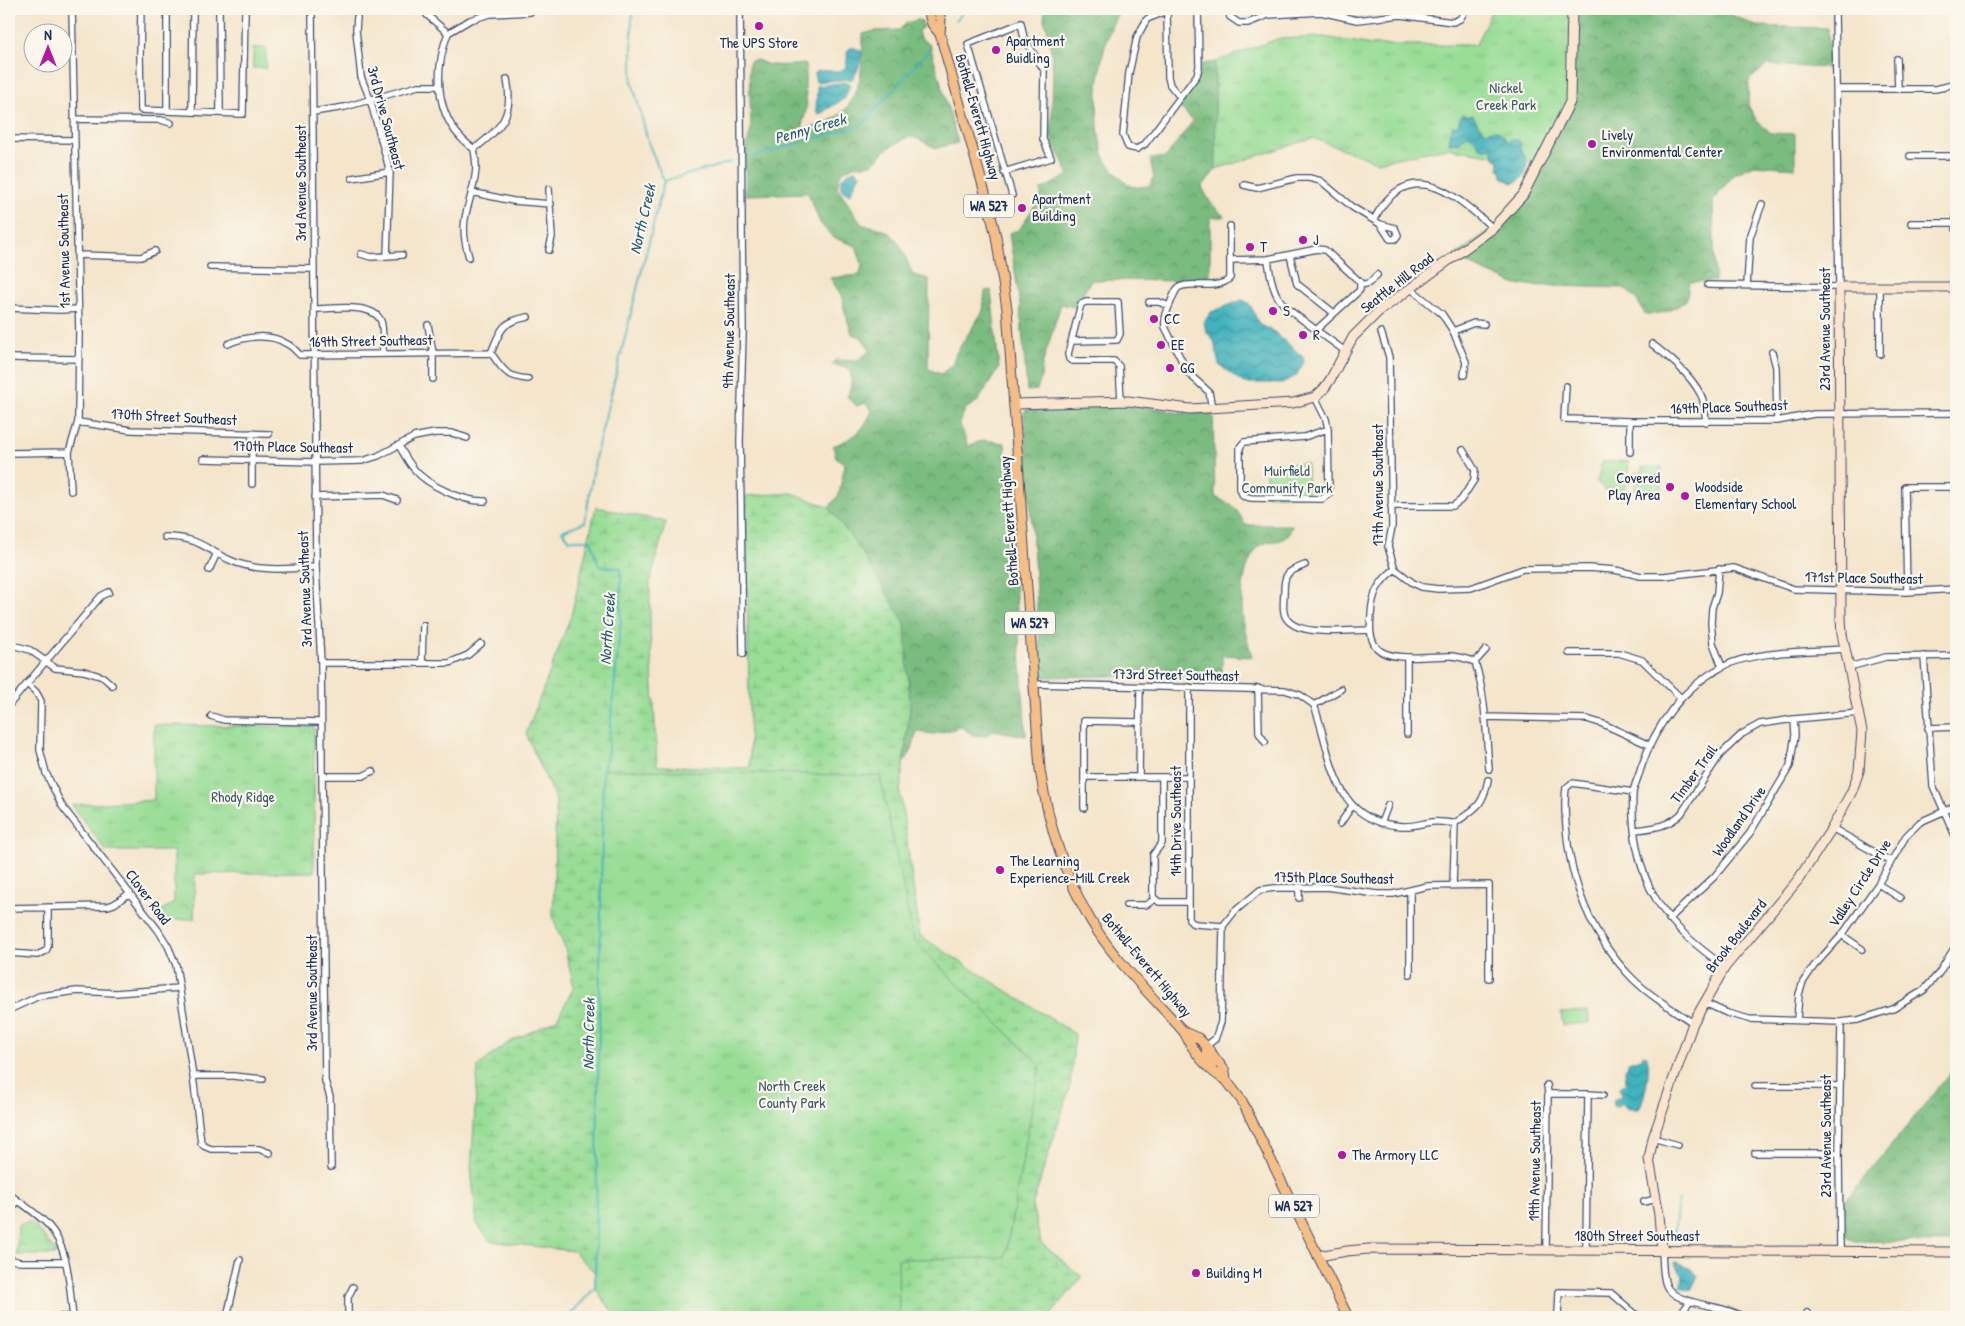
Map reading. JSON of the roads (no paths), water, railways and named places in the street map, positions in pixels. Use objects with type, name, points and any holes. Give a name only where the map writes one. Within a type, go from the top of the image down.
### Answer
[{"type":"main road","name":"Bothell-Everett Highway","points":[[928,9],[932,24],[940,34]]},
{"type":"main road","name":"Bothell-Everett Highway","points":[[938,9],[941,20],[940,34],[996,236],[1007,309],[1040,770],[1044,797],[1062,861],[1091,922],[1113,951],[1184,1032],[1201,1057],[1218,1076],[1226,1080],[1242,1101],[1348,1317]]},
{"type":"main road","name":"Bothell-Everett Highway","points":[[1184,1032],[1198,1038],[1206,1046],[1225,1071],[1226,1080]]},
{"type":"street","name":"1st Avenue Southeast","points":[[71,491],[69,452],[78,422],[79,359],[72,9]]},
{"type":"street","points":[[141,9],[141,110],[244,114],[244,9]]},
{"type":"street","points":[[167,9],[167,111]]},
{"type":"street","points":[[192,112],[193,9]]},
{"type":"street","points":[[218,9],[220,113]]},
{"type":"street","name":"3rd Avenue Southeast","points":[[312,9],[316,567],[322,776],[325,1081],[330,1097],[331,1167]]},
{"type":"street","name":"9th Avenue Southeast","points":[[740,9],[743,332],[740,440],[743,654]]},
{"type":"street","points":[[1180,97],[1170,86],[1168,77],[1167,10],[1147,19],[1140,30],[1129,73],[1123,135],[1128,147],[1136,149],[1142,146],[1180,97],[1197,75],[1199,67],[1198,9]]},
{"type":"street","points":[[1228,9],[1230,17],[1239,24],[1248,23],[1268,15],[1321,10],[1357,20],[1400,15],[1453,22],[1460,19],[1465,11]]},
{"type":"street","name":"Seattle Hill Road","points":[[1315,397],[1330,380],[1353,337],[1378,312],[1493,228],[1523,194],[1570,102],[1572,9]]},
{"type":"street","name":"23rd Avenue Southeast","points":[[1835,9],[1841,590],[1844,649]]},
{"type":"street","points":[[469,257],[463,226],[464,212],[476,168],[474,149],[462,140],[452,126],[439,86],[441,53],[448,33],[470,20],[490,14],[530,12]]},
{"type":"street","points":[[427,16],[448,33]]},
{"type":"street","name":"3rd Drive Southeast","points":[[357,17],[356,30],[361,77],[370,99],[390,172],[387,256]]},
{"type":"street","points":[[1004,172],[1050,158],[1043,139],[1044,70],[1024,38],[1021,23],[968,44],[1004,172],[1012,194]]},
{"type":"street","points":[[1897,59],[1898,89]]},
{"type":"street","points":[[474,149],[495,133],[506,119],[510,101],[507,78]]},
{"type":"street","points":[[1836,89],[1935,89],[1945,87],[1956,81]]},
{"type":"street","points":[[313,112],[345,107],[418,86],[439,86]]},
{"type":"street","points":[[74,119],[161,120],[171,123]]},
{"type":"street","points":[[9,139],[74,140]]},
{"type":"street","points":[[1910,156],[1956,156],[1956,229]]},
{"type":"street","points":[[352,178],[390,172]]},
{"type":"street","points":[[1244,185],[1256,188],[1296,178],[1309,178],[1321,181],[1352,207],[1380,224]]},
{"type":"street","points":[[1374,219],[1386,200],[1394,193],[1404,187],[1415,184],[1426,185],[1455,196],[1493,228]]},
{"type":"street","points":[[549,188],[552,237],[549,250]]},
{"type":"street","points":[[471,192],[513,201],[551,204]]},
{"type":"street","points":[[1747,285],[1750,237],[1762,204]]},
{"type":"street","points":[[1911,222],[1956,223]]},
{"type":"street","points":[[1212,408],[1209,392],[1188,373],[1165,327],[1165,317],[1178,288],[1210,285],[1228,280],[1231,275],[1230,226]]},
{"type":"street","points":[[1231,260],[1268,258],[1322,249],[1358,279],[1361,285],[1360,290],[1316,330]]},
{"type":"street","points":[[77,255],[141,257],[154,252]]},
{"type":"street","points":[[361,254],[370,257],[402,255]]},
{"type":"street","points":[[1290,255],[1297,284],[1334,314]]},
{"type":"street","points":[[1268,258],[1272,286],[1276,297],[1345,351]]},
{"type":"street","points":[[210,267],[314,269]]},
{"type":"street","points":[[1361,285],[1369,283],[1377,275]]},
{"type":"street","points":[[1708,285],[1956,287]]},
{"type":"street","points":[[1880,287],[1880,354]]},
{"type":"street","points":[[1410,288],[1442,314],[1453,331],[1466,362],[1464,375]]},
{"type":"street","points":[[1072,341],[1117,340],[1120,334],[1118,302],[1086,302],[1081,304],[1068,354],[1069,359],[1073,361],[1114,361],[1119,366],[1120,400]]},
{"type":"street","points":[[1149,302],[1160,302],[1169,306]]},
{"type":"street","points":[[9,308],[78,309]]},
{"type":"street","points":[[314,309],[363,308],[374,312],[382,322],[383,353]]},
{"type":"street","points":[[528,316],[512,320],[501,329],[492,353],[506,372],[514,378],[528,379]]},
{"type":"street","points":[[1453,331],[1474,323],[1484,324]]},
{"type":"street","points":[[428,325],[433,353],[433,379]]},
{"type":"street","name":"17th Avenue Southeast","points":[[1381,332],[1390,357],[1392,527],[1388,547],[1395,569]]},
{"type":"street","name":"169th Street Southeast","points":[[228,344],[241,338],[274,338],[288,344],[300,354],[315,355],[492,353]]},
{"type":"street","points":[[1652,344],[1677,364],[1701,394],[1706,422]]},
{"type":"street","points":[[1772,352],[1776,367],[1777,421]]},
{"type":"street","points":[[9,358],[79,359]]},
{"type":"street","name":"169th Place Southeast","points":[[1566,386],[1564,419],[1630,422],[1777,421],[1814,414],[1956,413]]},
{"type":"street","points":[[1014,404],[1120,400],[1177,408],[1212,408],[1293,404],[1315,397],[1326,419],[1328,429],[1329,491],[1326,497],[1251,498],[1243,496],[1240,489],[1240,451],[1242,443],[1252,440],[1304,436],[1328,429]]},
{"type":"street","name":"170th Street Southeast","points":[[78,422],[131,430],[269,434]]},
{"type":"street","points":[[1630,422],[1630,452]]},
{"type":"street","points":[[252,433],[252,484]]},
{"type":"street","name":"170th Place Southeast","points":[[203,458],[315,462],[362,461],[378,456],[414,437],[435,433],[452,433],[466,438]]},
{"type":"street","points":[[399,446],[414,469],[429,482],[474,501],[485,501]]},
{"type":"street","points":[[1391,506],[1453,506],[1462,500],[1474,480],[1475,470],[1463,450]]},
{"type":"street","points":[[9,452],[69,452]]},
{"type":"street","points":[[1907,592],[1905,486],[1956,487]]},
{"type":"street","points":[[315,497],[383,495],[397,500]]},
{"type":"street","points":[[165,537],[182,537],[198,541],[234,562],[259,568],[288,569],[316,567]]},
{"type":"street","points":[[209,570],[217,553]]},
{"type":"street","points":[[1305,565],[1291,570],[1284,578],[1283,608],[1285,616],[1290,623],[1306,630],[1370,630]]},
{"type":"street","name":"171st Place Southeast","points":[[1395,569],[1422,588],[1438,589],[1472,588],[1523,569],[1588,568],[1616,570],[1641,576],[1664,576],[1734,568],[1794,589],[1907,592],[1956,589]]},
{"type":"street","points":[[1395,569],[1384,577],[1374,592],[1370,630],[1372,641],[1377,649],[1384,654],[1407,657],[1452,656],[1462,657],[1475,662]]},
{"type":"street","points":[[1719,569],[1717,593],[1712,608],[1711,623],[1713,643],[1722,667]]},
{"type":"street","points":[[9,705],[102,596],[109,592]]},
{"type":"street","points":[[422,663],[423,625]]},
{"type":"street","points":[[9,644],[30,650],[55,668],[78,670],[103,677],[112,685]]},
{"type":"street","points":[[320,664],[450,663],[468,655],[481,644]]},
{"type":"street","points":[[1725,967],[1696,946],[1669,919],[1655,898],[1638,857],[1633,792],[1649,745],[1663,721],[1681,698],[1722,667],[1751,658],[1778,654],[1844,649]]},
{"type":"street","name":"Brook Boulevard","points":[[1662,1250],[1649,1159],[1653,1138],[1693,1023],[1725,967],[1798,880],[1832,828],[1852,791],[1859,771],[1862,731],[1844,649]]},
{"type":"street","points":[[1475,662],[1486,650]]},
{"type":"street","points":[[1570,653],[1618,653],[1642,660],[1681,698]]},
{"type":"street","points":[[1924,656],[1933,786],[1956,838]]},
{"type":"street","points":[[1849,667],[1886,657],[1956,656]]},
{"type":"street","points":[[1406,734],[1407,657]]},
{"type":"street","points":[[1475,662],[1485,717],[1489,769]]},
{"type":"street","name":"Clover Road","points":[[27,684],[36,692],[41,701],[40,750],[53,790],[62,806],[130,893],[168,946],[176,965],[193,1076],[200,1140],[204,1146],[211,1149],[260,1149],[270,1153]]},
{"type":"street","name":"173rd Street Southeast","points":[[1034,684],[1286,690],[1300,695],[1314,705]]},
{"type":"street","points":[[1139,777],[1140,687]]},
{"type":"street","name":"14th Drive Southeast","points":[[1189,687],[1189,919],[1192,923],[1223,926]]},
{"type":"street","points":[[1258,688],[1258,733],[1265,742]]},
{"type":"street","points":[[1341,689],[1314,705],[1323,729],[1336,780],[1352,806],[1381,823],[1404,827],[1434,822],[1455,823],[1476,808],[1485,796],[1488,780]]},
{"type":"street","name":"Timber Trail","points":[[1635,830],[1663,827],[1674,821],[1681,814],[1720,755],[1742,734],[1760,724],[1859,713]]},
{"type":"street","points":[[211,716],[224,720],[321,722]]},
{"type":"street","points":[[1485,717],[1587,720],[1604,724],[1649,745]]},
{"type":"street","name":"Woodland Drive","points":[[1669,919],[1714,877],[1750,833],[1790,766],[1795,735],[1794,719]]},
{"type":"street","points":[[1084,808],[1084,722],[1139,722]]},
{"type":"street","points":[[1928,728],[1956,727]]},
{"type":"street","points":[[322,776],[363,776],[373,771]]},
{"type":"street","points":[[1084,777],[1188,777]]},
{"type":"street","points":[[1154,899],[1152,855],[1162,843],[1162,778]]},
{"type":"street","points":[[1633,792],[1572,783],[1566,788],[1564,797],[1567,843],[1573,872],[1597,933],[1617,962],[1653,996],[1693,1023]]},
{"type":"street","points":[[1381,823],[1388,805]]},
{"type":"street","points":[[1340,824],[1352,806]]},
{"type":"street","name":"Valley Circle Drive","points":[[1797,1020],[1799,994],[1803,982],[1814,966],[1842,935],[1878,884],[1906,836],[1920,822],[1956,806]]},
{"type":"street","points":[[1453,885],[1455,823]]},
{"type":"street","points":[[1832,828],[1890,861]]},
{"type":"street","points":[[1878,884],[1900,898]]},
{"type":"street","name":"175th Place Southeast","points":[[1223,926],[1235,911],[1260,890],[1300,887],[1344,888],[1377,894],[1428,886],[1489,885],[1488,978]]},
{"type":"street","points":[[1300,887],[1300,898]]},
{"type":"street","points":[[1410,890],[1410,974]]},
{"type":"street","points":[[9,908],[108,906],[130,893]]},
{"type":"street","points":[[1154,899],[1159,902],[1189,902]]},
{"type":"street","points":[[1126,905],[1146,905],[1154,899]]},
{"type":"street","points":[[9,953],[37,955],[46,951],[48,946],[48,907]]},
{"type":"street","points":[[1206,1046],[1215,1039],[1221,1022],[1223,926]]},
{"type":"street","points":[[1842,935],[1862,949]]},
{"type":"street","points":[[1705,1002],[1727,1013],[1749,1019],[1841,1022],[1858,1020],[1893,1009],[1924,990],[1939,973],[1956,945]]},
{"type":"street","points":[[9,1010],[39,996],[77,991],[116,993],[179,988]]},
{"type":"street","name":"23rd Avenue Southeast","points":[[1840,1250],[1839,1086],[1841,1022]]},
{"type":"street","points":[[193,1076],[233,1076],[263,1079]]},
{"type":"street","points":[[1547,1085],[1548,1094]]},
{"type":"street","points":[[1755,1086],[1839,1086]]},
{"type":"street","name":"19th Avenue Southeast","points":[[1546,1249],[1548,1094],[1603,1095]]},
{"type":"street","points":[[1586,1249],[1588,1094]]},
{"type":"street","points":[[1653,1138],[1678,1145]]},
{"type":"street","points":[[1755,1153],[1839,1153]]},
{"type":"street","points":[[9,1194],[48,1225],[58,1241],[65,1262],[73,1317],[60,1317]]},
{"type":"street","points":[[1644,1202],[1656,1198]]},
{"type":"street","points":[[9,1211],[18,1201]]},
{"type":"street","name":"180th Street Southeast","points":[[1318,1256],[1347,1250],[1369,1249],[1956,1252]]},
{"type":"street","points":[[1662,1250],[1666,1287],[1673,1293],[1690,1302],[1723,1308],[1742,1317]]},
{"type":"street","points":[[9,1259],[20,1262],[65,1262]]},
{"type":"street","points":[[227,1317],[240,1260]]},
{"type":"street","points":[[348,1317],[348,1297],[353,1287]]},
{"type":"street","points":[[1558,1317],[1558,1292],[1611,1293],[1639,1317]]},
{"type":"street","points":[[1678,1317],[1690,1302]]},
{"type":"water","points":[[850,48],[861,51],[859,66],[852,79],[816,82],[814,74],[818,71],[844,69],[847,51]]},
{"type":"water","points":[[848,82],[850,84],[845,98],[819,114],[816,111],[817,86]]},
{"type":"water","points":[[1462,114],[1467,116],[1473,115],[1479,126],[1484,129],[1484,132],[1495,130],[1503,135],[1508,142],[1512,139],[1518,140],[1527,164],[1522,178],[1512,183],[1502,177],[1501,170],[1498,169],[1499,161],[1494,158],[1492,147],[1482,149],[1472,137],[1467,135],[1460,142],[1449,143],[1452,126],[1458,125]]},
{"type":"water","points":[[856,170],[860,174],[850,195],[841,188],[841,181],[847,174]]},
{"type":"water","points":[[1242,300],[1249,304],[1260,325],[1273,331],[1303,357],[1304,362],[1296,376],[1282,383],[1244,383],[1219,365],[1214,341],[1206,331],[1204,322],[1211,312]]},
{"type":"water","points":[[1643,1054],[1646,1055],[1648,1060],[1648,1074],[1639,1109],[1627,1109],[1622,1103],[1616,1107],[1613,1106],[1614,1100],[1621,1096],[1619,1088],[1626,1083],[1625,1070],[1628,1062],[1640,1058]]},
{"type":"water","points":[[1674,1262],[1688,1267],[1698,1276],[1691,1290],[1681,1287],[1683,1276]]},
{"type":"waterway","name":"North Creek","points":[[568,1317],[595,1288],[603,769],[607,757],[621,620],[621,568],[599,566],[591,540],[570,540],[562,531],[585,522],[596,454],[664,181],[649,145],[632,81],[632,9]]},
{"type":"waterway","name":"Penny Creek","points":[[956,20],[966,9]]},
{"type":"waterway","name":"Penny Creek","points":[[754,156],[862,125],[929,50]]},
{"type":"waterway","name":"Penny Creek","points":[[664,181],[732,162]]},
{"type":"waterway","points":[[1674,1236],[1678,1200]]},
{"type":"waterway","points":[[1680,1287],[1683,1282]]},
{"type":"place","name":"The UPS Store","points":[[759,26]]},
{"type":"place","name":"Apartment Buidling","points":[[996,50]]},
{"type":"place","name":"Lively Environmental Center","points":[[1592,144]]},
{"type":"place","name":"Apartment Building","points":[[1022,208]]},
{"type":"place","name":"J","points":[[1303,240]]},
{"type":"place","name":"T","points":[[1250,247]]},
{"type":"place","name":"S","points":[[1273,311]]},
{"type":"place","name":"CC","points":[[1154,319]]},
{"type":"place","name":"R","points":[[1303,335]]},
{"type":"place","name":"EE","points":[[1161,345]]},
{"type":"place","name":"GG","points":[[1170,368]]},
{"type":"place","name":"Covered Play Area","points":[[1670,487]]},
{"type":"place","name":"Woodside Elementary School","points":[[1685,496]]},
{"type":"place","name":"The Learning Experience-Mill Creek","points":[[1000,870]]},
{"type":"place","name":"The Armory LLC","points":[[1342,1155]]},
{"type":"place","name":"Building M","points":[[1196,1273]]},
{"type":"park label","name":"Nickel Creek Park","points":[[1506,96]]},
{"type":"park label","name":"Muirfield Community Park","points":[[1287,480]]},
{"type":"park label","name":"Rhody Ridge","points":[[243,797]]},
{"type":"park label","name":"North Creek County Park","points":[[792,1094]]}]
